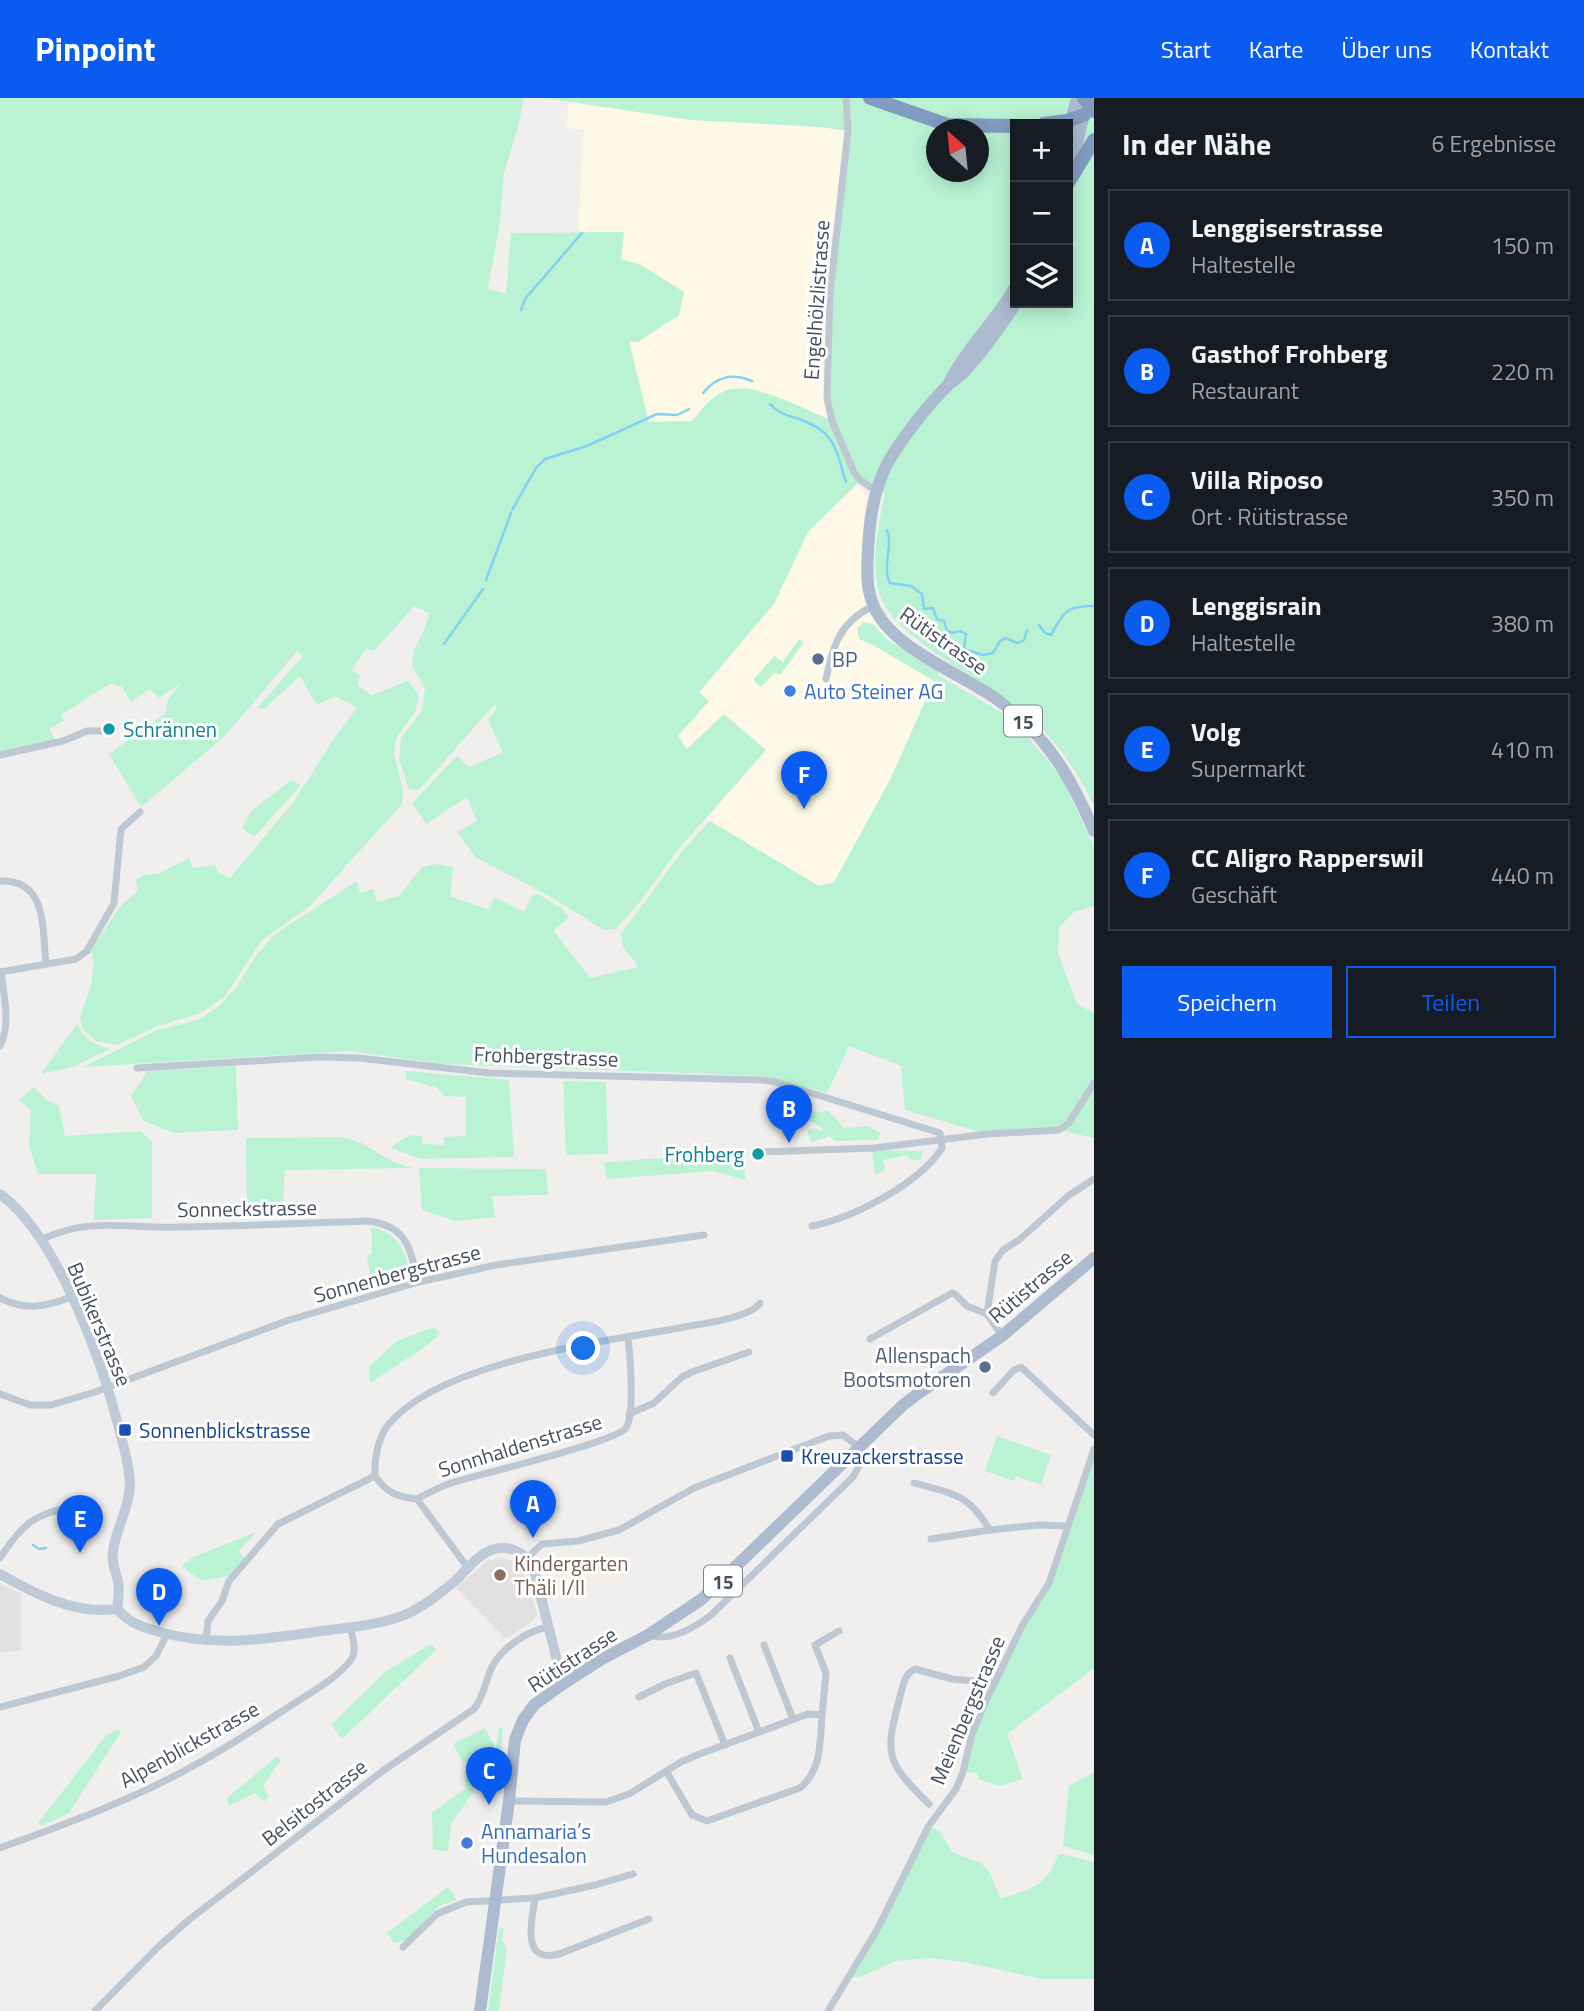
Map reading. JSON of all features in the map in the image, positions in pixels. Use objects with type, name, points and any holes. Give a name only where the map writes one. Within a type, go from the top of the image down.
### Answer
[{"type":"highway","points":[[870,98],[948,125],[1010,126]]},
{"type":"highway","points":[[1058,119],[1082,110]]},
{"type":"highway","points":[[1073,174],[1094,140]]},
{"type":"main road","points":[[1073,156],[1082,110]]},
{"type":"main road","name":"Rütistrasse","points":[[949,384],[957,368],[1010,295]]},
{"type":"main road","name":"Rütistrasse","points":[[1012,308],[972,362],[949,384],[897,448],[875,490],[868,540],[867,573],[873,606],[895,634],[914,649],[998,699],[1038,736],[1058,760],[1077,792],[1094,831]]},
{"type":"main road","name":"Rütistrasse","points":[[480,2011],[518,1729],[534,1705],[618,1649],[648,1635],[702,1599],[916,1395],[1002,1336],[1094,1258]]},
{"type":"street","name":"Engelhölzlistrasse","points":[[846,98],[848,131],[828,316],[827,398],[832,421],[854,472],[860,481],[875,490]]},
{"type":"street","points":[[825,680],[831,652],[847,623],[853,616],[873,606]]},
{"type":"street","points":[[0,755],[63,741],[87,731],[111,731]]},
{"type":"street","points":[[0,1046],[6,1019],[1,972],[81,956],[93,941],[114,903],[121,829],[140,812]]},
{"type":"street","points":[[0,881],[24,885],[36,898],[47,964]]},
{"type":"street","name":"Frohbergstrasse","points":[[137,1068],[319,1057],[359,1058],[489,1073],[762,1080],[929,1129],[940,1133],[942,1140]]},
{"type":"street","points":[[759,1152],[839,1150],[987,1134],[1059,1130],[1069,1123],[1094,1083]]},
{"type":"street","points":[[812,1226],[859,1210],[914,1178],[937,1156],[942,1148],[942,1140]]},
{"type":"street","points":[[987,1314],[995,1261],[1003,1250],[1019,1240],[1068,1196],[1094,1179]]},
{"type":"street","name":"Bubikerstrasse","points":[[0,1194],[24,1216],[41,1240],[71,1297],[108,1386],[130,1484],[125,1517],[113,1552],[113,1565],[119,1585],[117,1609]]},
{"type":"street","name":"Sonneckstrasse","points":[[41,1240],[66,1229],[99,1224],[174,1228],[368,1221],[391,1227],[400,1233],[407,1243],[419,1282]]},
{"type":"street","name":"Sonnenbergstrasse","points":[[108,1386],[301,1317],[419,1282],[496,1265],[704,1235]]},
{"type":"street","points":[[870,1339],[951,1293],[967,1306],[987,1314],[1002,1336]]},
{"type":"street","points":[[0,1298],[15,1305],[36,1308],[71,1297]]},
{"type":"street","points":[[468,1568],[417,1499],[399,1497],[387,1491],[375,1476],[374,1465],[385,1430],[397,1416],[425,1396],[473,1374],[523,1358],[715,1321],[752,1311],[760,1303]]},
{"type":"street","name":"Sonnhaldenstrasse","points":[[417,1499],[448,1484],[608,1438],[625,1429],[629,1414],[631,1375],[628,1337]]},
{"type":"street","points":[[629,1414],[654,1403],[682,1377],[749,1352]]},
{"type":"street","points":[[993,1393],[1014,1370],[1021,1367],[1094,1435]]},
{"type":"street","points":[[0,1394],[30,1405],[41,1406],[108,1386]]},
{"type":"street","points":[[527,1558],[542,1544],[578,1541],[619,1530],[694,1488],[839,1434],[850,1438],[860,1448]]},
{"type":"street","name":"Rütistrasse","points":[[648,1635],[658,1638],[681,1633],[710,1616],[853,1476],[859,1466],[860,1448]]},
{"type":"street","name":"Meienbergstrasse","points":[[828,2011],[878,1928],[928,1827],[956,1789],[972,1734],[995,1683],[1022,1626],[1049,1583],[1094,1448]]},
{"type":"street","points":[[206,1641],[208,1620],[222,1601],[229,1581],[278,1524],[375,1476]]},
{"type":"street","points":[[914,1483],[962,1497],[975,1507],[990,1530]]},
{"type":"street","points":[[0,1558],[29,1521],[55,1510],[74,1506]]},
{"type":"street","points":[[931,1539],[1039,1525],[1067,1526]]},
{"type":"street","points":[[0,1574],[27,1590],[83,1609],[117,1609],[132,1623],[167,1634],[206,1641],[253,1641],[350,1627],[397,1617],[435,1598],[490,1551],[501,1548],[513,1550],[527,1558],[536,1575],[563,1684]]},
{"type":"street","name":"Alpenblickstrasse","points":[[0,1849],[138,1793],[201,1762],[264,1723],[327,1681],[352,1658],[354,1647],[350,1627]]},
{"type":"street","name":"Belsitostrasse","points":[[95,2011],[158,1947],[190,1919],[384,1770],[474,1709],[499,1657],[531,1632],[548,1627]]},
{"type":"street","points":[[666,1771],[692,1815],[707,1821],[800,1788],[811,1777],[818,1757],[826,1672],[815,1646],[839,1631]]},
{"type":"street","points":[[0,1707],[144,1667],[156,1656],[167,1634]]},
{"type":"street","points":[[764,1645],[793,1719]]},
{"type":"street","points":[[730,1658],[759,1732]]},
{"type":"street","points":[[929,1804],[901,1775],[891,1754],[891,1730],[906,1676],[915,1669],[952,1679],[995,1683]]},
{"type":"street","points":[[639,1697],[696,1673],[725,1745]]},
{"type":"street","points":[[509,1801],[606,1802],[629,1794],[681,1762],[808,1714],[822,1715]]},
{"type":"street","points":[[403,1947],[440,1912],[471,1901],[535,1898],[633,1874]]},
{"type":"street","points":[[535,1898],[531,1942],[543,1955],[559,1954],[649,1919]]},
{"type":"shaded area","points":[[569,102],[691,120],[821,127],[848,131],[832,421],[745,387],[705,405],[693,421],[649,422],[629,341],[684,292],[641,265],[621,259],[624,232],[578,231],[584,130],[567,128]]},
{"type":"shaded area","points":[[857,484],[866,495],[861,555],[866,607],[877,626],[895,646],[938,674],[891,778],[835,882],[819,886],[707,819],[766,750],[724,714],[687,750],[677,736],[709,701],[699,693],[774,604],[808,532]]},
{"type":"shaded area","points":[[498,1558],[513,1560],[522,1568],[537,1614],[533,1621],[506,1639],[456,1588],[486,1562]]},
{"type":"shaded area","points":[[0,1584],[21,1593],[21,1650],[0,1653]]},
{"type":"green space","points":[[0,98],[524,98],[504,173],[500,221],[488,289],[506,294],[511,233],[624,232],[621,259],[641,265],[684,292],[679,315],[638,342],[629,342],[649,422],[692,421],[715,396],[737,389],[764,392],[831,420],[827,357],[848,131],[821,127],[691,120],[545,98],[1094,98],[1094,806],[1066,757],[1028,715],[920,642],[886,607],[878,589],[875,565],[885,493],[860,481],[808,532],[774,604],[699,692],[709,701],[678,736],[687,749],[724,714],[766,750],[680,847],[639,903],[616,929],[604,930],[551,897],[475,857],[457,832],[477,821],[467,797],[426,824],[412,803],[457,756],[469,767],[503,752],[488,720],[497,708],[494,705],[419,790],[409,789],[399,759],[401,738],[422,710],[425,688],[412,666],[414,650],[424,631],[429,613],[414,606],[374,651],[366,648],[351,671],[360,675],[358,685],[372,695],[408,681],[419,695],[415,712],[397,737],[394,753],[403,791],[402,804],[310,906],[262,940],[225,996],[201,1013],[158,1026],[117,1045],[96,1041],[84,1031],[80,1018],[91,985],[94,962],[91,951],[119,908],[138,890],[136,880],[144,875],[158,874],[190,858],[192,868],[215,865],[219,873],[230,878],[294,801],[357,708],[335,696],[317,705],[300,676],[264,709],[257,708],[303,656],[297,651],[225,736],[141,807],[109,754],[166,713],[168,699],[181,683],[159,698],[149,689],[131,702],[122,687],[111,683],[61,715],[64,721],[49,729],[56,741],[0,753]]},
{"type":"green space","points":[[863,622],[873,624],[888,640],[939,671],[938,675],[1014,720],[1062,778],[1094,847],[1094,906],[1074,912],[1059,927],[1058,953],[1077,1004],[1094,1013],[1094,1138],[1059,1130],[977,1131],[905,1110],[901,1066],[849,1046],[827,1093],[765,1076],[444,1064],[348,1051],[83,1067],[157,1030],[198,1020],[217,1008],[236,988],[255,957],[275,934],[357,881],[360,893],[373,889],[377,902],[399,896],[422,867],[437,864],[453,867],[450,896],[489,910],[494,897],[524,912],[532,896],[538,894],[563,909],[569,918],[553,930],[590,978],[638,967],[623,946],[621,934],[684,849],[710,821],[819,886],[834,882],[891,778],[934,681],[859,639],[857,628]]},
{"type":"green space","points":[[799,639],[804,642],[781,674],[774,673],[761,687],[753,680],[774,656],[783,662]]},
{"type":"green space","points":[[291,780],[301,785],[254,837],[242,828],[251,811]]},
{"type":"green space","points":[[77,1024],[90,1041],[110,1049],[73,1067],[41,1074]]},
{"type":"green space","points":[[236,1066],[238,1130],[174,1133],[144,1121],[131,1096],[148,1071]]},
{"type":"green space","points":[[406,1071],[509,1080],[514,1157],[422,1159],[390,1148],[410,1135],[422,1136],[422,1144],[444,1145],[444,1137],[466,1136],[466,1097],[444,1096],[437,1088],[406,1079]]},
{"type":"green space","points":[[563,1081],[606,1082],[608,1154],[566,1155]]},
{"type":"green space","points":[[34,1087],[48,1101],[59,1106],[65,1136],[141,1131],[152,1142],[152,1218],[94,1220],[96,1174],[38,1174],[29,1146],[31,1111],[19,1100]]},
{"type":"green space","points":[[811,1110],[818,1113],[827,1110],[844,1128],[868,1126],[881,1134],[877,1140],[835,1141],[828,1134],[828,1137],[811,1142],[807,1130],[814,1128],[825,1131],[804,1116]]},
{"type":"green space","points":[[340,1137],[362,1143],[393,1162],[413,1168],[285,1170],[282,1217],[247,1215],[246,1138]]},
{"type":"green space","points":[[872,1150],[923,1151],[920,1161],[910,1159],[907,1155],[883,1160],[885,1170],[875,1175]]},
{"type":"green space","points":[[744,1157],[745,1180],[714,1171],[607,1179],[604,1163],[643,1159]]},
{"type":"green space","points":[[419,1168],[546,1169],[548,1195],[492,1196],[495,1217],[456,1221],[422,1210]]},
{"type":"green space","points":[[371,1227],[388,1234],[399,1244],[411,1274],[408,1280],[373,1288],[367,1257],[372,1253]]},
{"type":"green space","points":[[434,1327],[440,1334],[370,1383],[369,1367],[397,1341]]},
{"type":"green space","points":[[997,1436],[1051,1455],[1041,1485],[1016,1476],[1014,1481],[985,1471]]},
{"type":"green space","points":[[1094,1449],[1094,1668],[1007,1734],[1023,1779],[999,1786],[979,1779],[978,1773],[963,1772],[985,1703],[1049,1583]]},
{"type":"green space","points":[[256,1532],[238,1552],[245,1558],[228,1576],[202,1581],[181,1566],[193,1557]]},
{"type":"green space","points":[[431,1644],[436,1650],[342,1739],[331,1725],[385,1672]]},
{"type":"green space","points":[[485,1728],[495,1747],[463,1763],[453,1744]]},
{"type":"green space","points":[[499,1728],[503,1728],[498,1788],[481,1775],[473,1780],[474,1791],[451,1824],[448,1851],[433,1850],[432,1812],[465,1789],[466,1763],[496,1748]]},
{"type":"green space","points":[[116,1730],[121,1732],[69,1813],[41,1826],[38,1823],[105,1737]]},
{"type":"green space","points":[[277,1756],[281,1760],[263,1786],[268,1796],[265,1802],[254,1793],[229,1806],[227,1798]]},
{"type":"green space","points":[[1094,1772],[1094,1855],[1063,1846],[1069,1786]]},
{"type":"green space","points":[[928,1827],[939,1830],[952,1852],[981,1863],[989,1872],[1001,1899],[1029,1889],[1043,1880],[1058,1855],[1094,1862],[1094,1979],[1042,1979],[964,1962],[930,1958],[896,1961],[860,1977],[849,1977]]},
{"type":"green space","points":[[448,1887],[457,1900],[439,1906],[406,1940],[394,1943],[387,1933]]},
{"type":"green space","points":[[499,1927],[504,1928],[502,1940],[507,1949],[499,2011],[488,2011]]},
{"type":"waterway","points":[[521,310],[525,299],[582,233]]},
{"type":"waterway","points":[[703,393],[725,378],[738,377],[752,381]]},
{"type":"waterway","points":[[770,404],[776,410],[811,424],[827,436],[836,451],[846,482]]},
{"type":"waterway","points":[[512,510],[536,468],[545,459],[587,446],[657,414],[677,415],[689,409]]},
{"type":"waterway","points":[[486,580],[511,513]]},
{"type":"waterway","points":[[887,530],[887,570],[890,583],[911,586],[922,594],[924,609],[933,608],[937,619],[944,621],[947,631],[966,634],[964,649],[983,655],[993,653],[1005,638],[1018,643],[1024,640],[1027,630]]},
{"type":"waterway","points":[[444,644],[483,589]]},
{"type":"waterway","points":[[1039,625],[1045,633],[1051,635],[1071,609],[1094,606]]},
{"type":"waterway","points":[[33,1545],[39,1549],[46,1548]]},
{"type":"place","name":"BP","points":[[818,659]]},
{"type":"place","name":"Auto Steiner AG","points":[[790,691]]},
{"type":"place","name":"Schrännen","points":[[109,729]]},
{"type":"place","name":"CC Aligro Rapperswil","points":[[804,809]]},
{"type":"place","name":"Gasthof Frohberg","points":[[789,1143]]},
{"type":"place","name":"Frohberg","points":[[758,1154]]},
{"type":"place","name":"Allenspach Bootsmotoren","points":[[985,1367]]},
{"type":"place","name":"Sonnenblickstrasse","points":[[125,1430]]},
{"type":"place","name":"Kreuzackerstrasse","points":[[787,1456]]},
{"type":"place","name":"Lenggiserstrasse","points":[[533,1538]]},
{"type":"place","name":"Volg","points":[[80,1553]]},
{"type":"place","name":"Kindergarten Thäli I/II","points":[[500,1575]]},
{"type":"place","name":"Lenggisrain","points":[[159,1626]]},
{"type":"place","name":"Villa Riposo","points":[[489,1805]]},
{"type":"place","name":"Annamaria’s Hundesalon","points":[[467,1843]]}]
